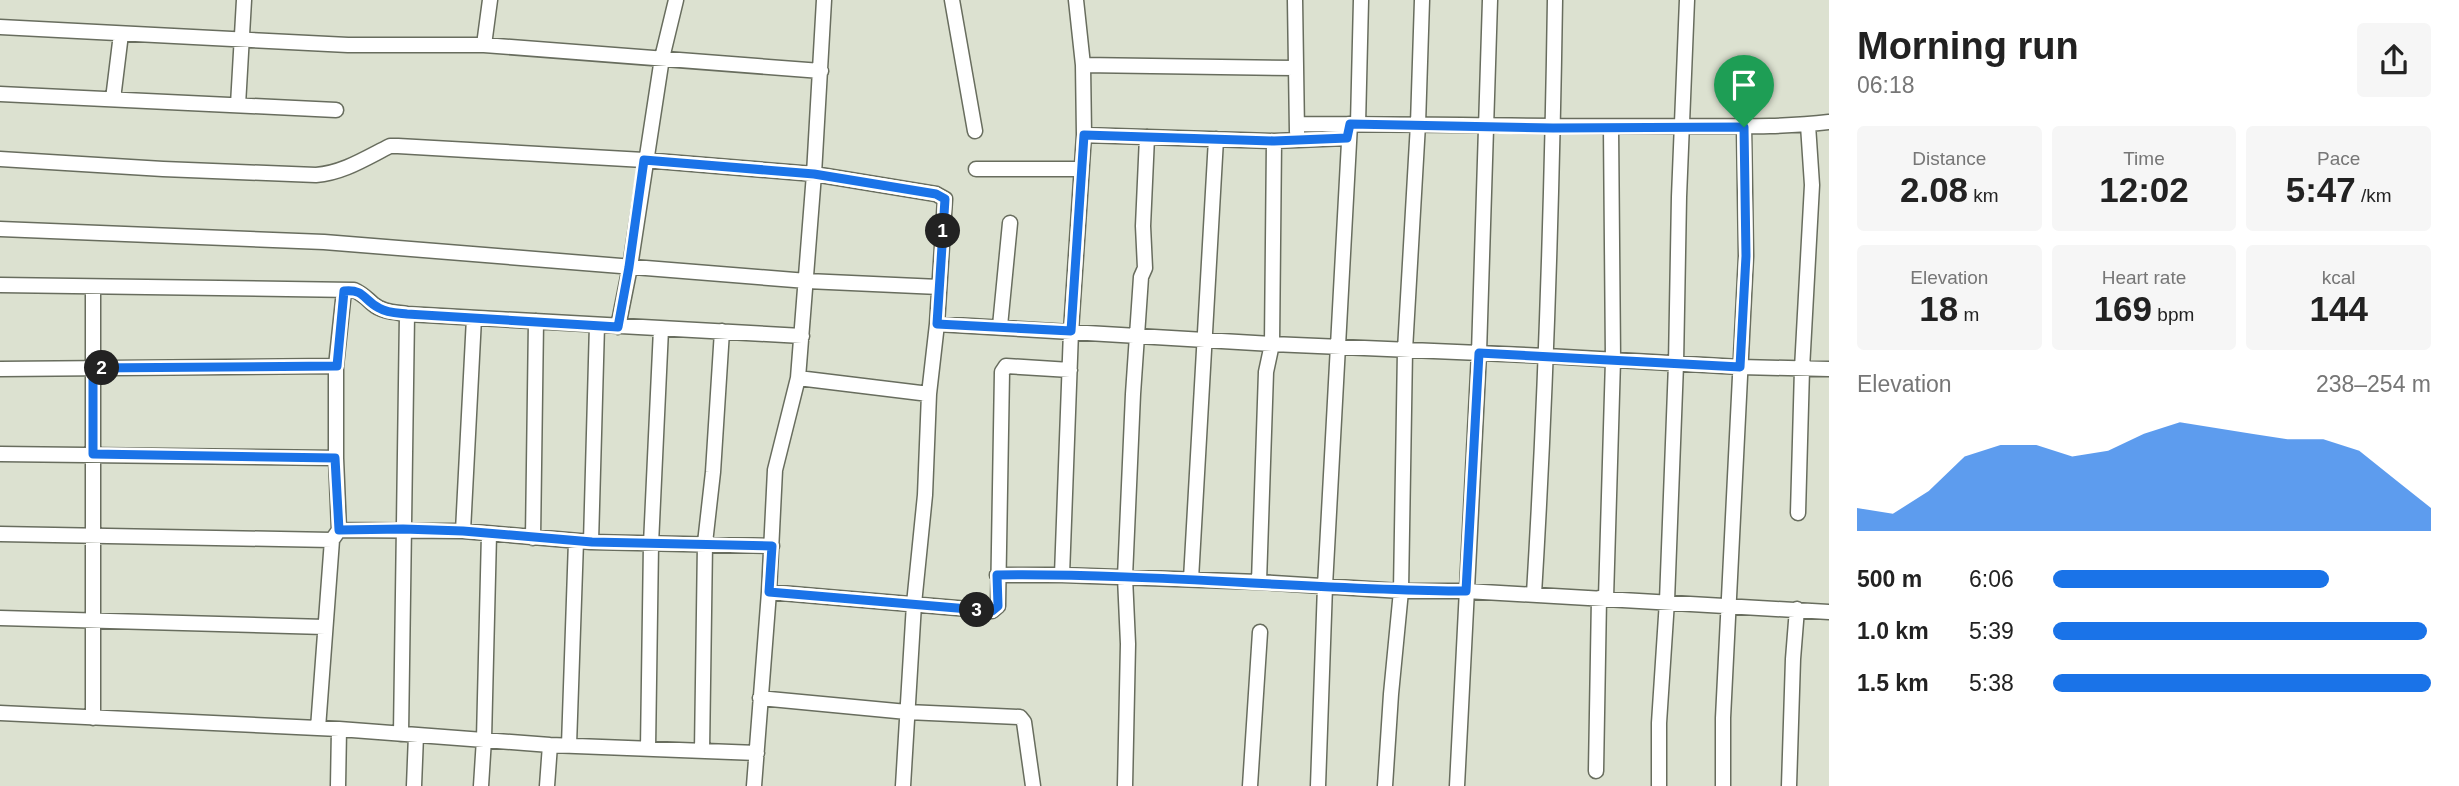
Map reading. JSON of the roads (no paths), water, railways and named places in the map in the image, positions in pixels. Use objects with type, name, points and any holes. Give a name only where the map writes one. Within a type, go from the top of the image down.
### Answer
[{"type":"street","points":[[238,105],[244,0]]},
{"type":"street","points":[[484,45],[490,0]]},
{"type":"street","points":[[618,327],[662,58],[676,0]]},
{"type":"street","points":[[754,786],[769,592],[775,470],[798,378],[807,281],[824,0]]},
{"type":"street","points":[[952,0],[975,131]]},
{"type":"street","points":[[1062,575],[1071,331],[1084,135],[1083,65],[1076,0]]},
{"type":"street","points":[[1295,0],[1298,140]]},
{"type":"street","points":[[1318,786],[1336,347],[1361,0]]},
{"type":"street","points":[[1385,786],[1401,591],[1405,350],[1423,0]]},
{"type":"street","points":[[1457,786],[1479,353],[1490,0]]},
{"type":"street","points":[[1534,594],[1548,356],[1548,241],[1555,0]]},
{"type":"street","points":[[1659,786],[1659,723],[1667,601],[1687,0]]},
{"type":"street","points":[[0,27],[348,45],[484,45],[821,71]]},
{"type":"street","points":[[113,99],[121,34]]},
{"type":"street","points":[[1083,65],[1295,68]]},
{"type":"street","points":[[0,94],[335,110]]},
{"type":"street","points":[[1084,135],[1274,141],[1298,140],[1352,129],[1418,124],[1553,128],[1744,127],[1829,122]]},
{"type":"street","points":[[1297,124],[1352,129]]},
{"type":"street","points":[[1798,513],[1802,369],[1812,185],[1808,125]]},
{"type":"street","points":[[1596,771],[1613,360],[1612,127]]},
{"type":"street","points":[[1723,786],[1723,718],[1746,256],[1744,127]]},
{"type":"street","points":[[1125,786],[1128,645],[1125,577],[1137,336],[1141,277],[1145,268],[1143,226],[1147,137]]},
{"type":"street","points":[[1191,579],[1216,139]]},
{"type":"street","points":[[1259,582],[1266,372],[1272,344],[1274,141]]},
{"type":"street","points":[[0,159],[316,175],[344,169],[390,146],[398,146],[644,160],[814,174],[936,194],[945,199],[903,786]]},
{"type":"street","points":[[976,169],[1081,169]]},
{"type":"street","points":[[1000,326],[1010,223]]},
{"type":"street","points":[[0,229],[324,242],[807,281],[939,287]]},
{"type":"street","points":[[0,285],[354,290],[364,294],[382,310],[407,314],[802,336]]},
{"type":"street","points":[[93,287],[93,718]]},
{"type":"street","points":[[318,728],[325,627],[336,535],[337,366],[344,291]]},
{"type":"street","points":[[401,734],[407,314]]},
{"type":"street","points":[[463,531],[474,318]]},
{"type":"street","points":[[533,538],[536,321]]},
{"type":"street","points":[[937,324],[1205,341],[1829,369]]},
{"type":"street","points":[[592,542],[597,325]]},
{"type":"street","points":[[648,748],[651,544],[661,328]]},
{"type":"street","points":[[702,751],[705,543],[714,458],[722,331]]},
{"type":"street","points":[[0,369],[337,366]]},
{"type":"street","points":[[769,592],[992,611],[998,606],[1002,372],[1006,366],[1070,370]]},
{"type":"street","points":[[798,378],[929,394]]},
{"type":"street","points":[[0,454],[335,458]]},
{"type":"street","points":[[0,534],[336,535],[403,529],[463,531],[592,542],[772,546]]},
{"type":"street","points":[[481,786],[489,534]]},
{"type":"street","points":[[569,746],[576,541]]},
{"type":"street","points":[[997,575],[1191,579],[1401,591],[1534,594],[1829,612]]},
{"type":"street","points":[[1789,786],[1797,610]]},
{"type":"street","points":[[0,618],[325,627]]},
{"type":"street","points":[[1250,786],[1260,632]]},
{"type":"street","points":[[760,698],[907,712],[1020,717],[1024,722],[1033,786]]},
{"type":"street","points":[[0,713],[339,729],[550,745],[757,754]]},
{"type":"street","points":[[338,786],[339,729]]},
{"type":"street","points":[[414,786],[416,734]]},
{"type":"street","points":[[547,786],[550,745]]}]
